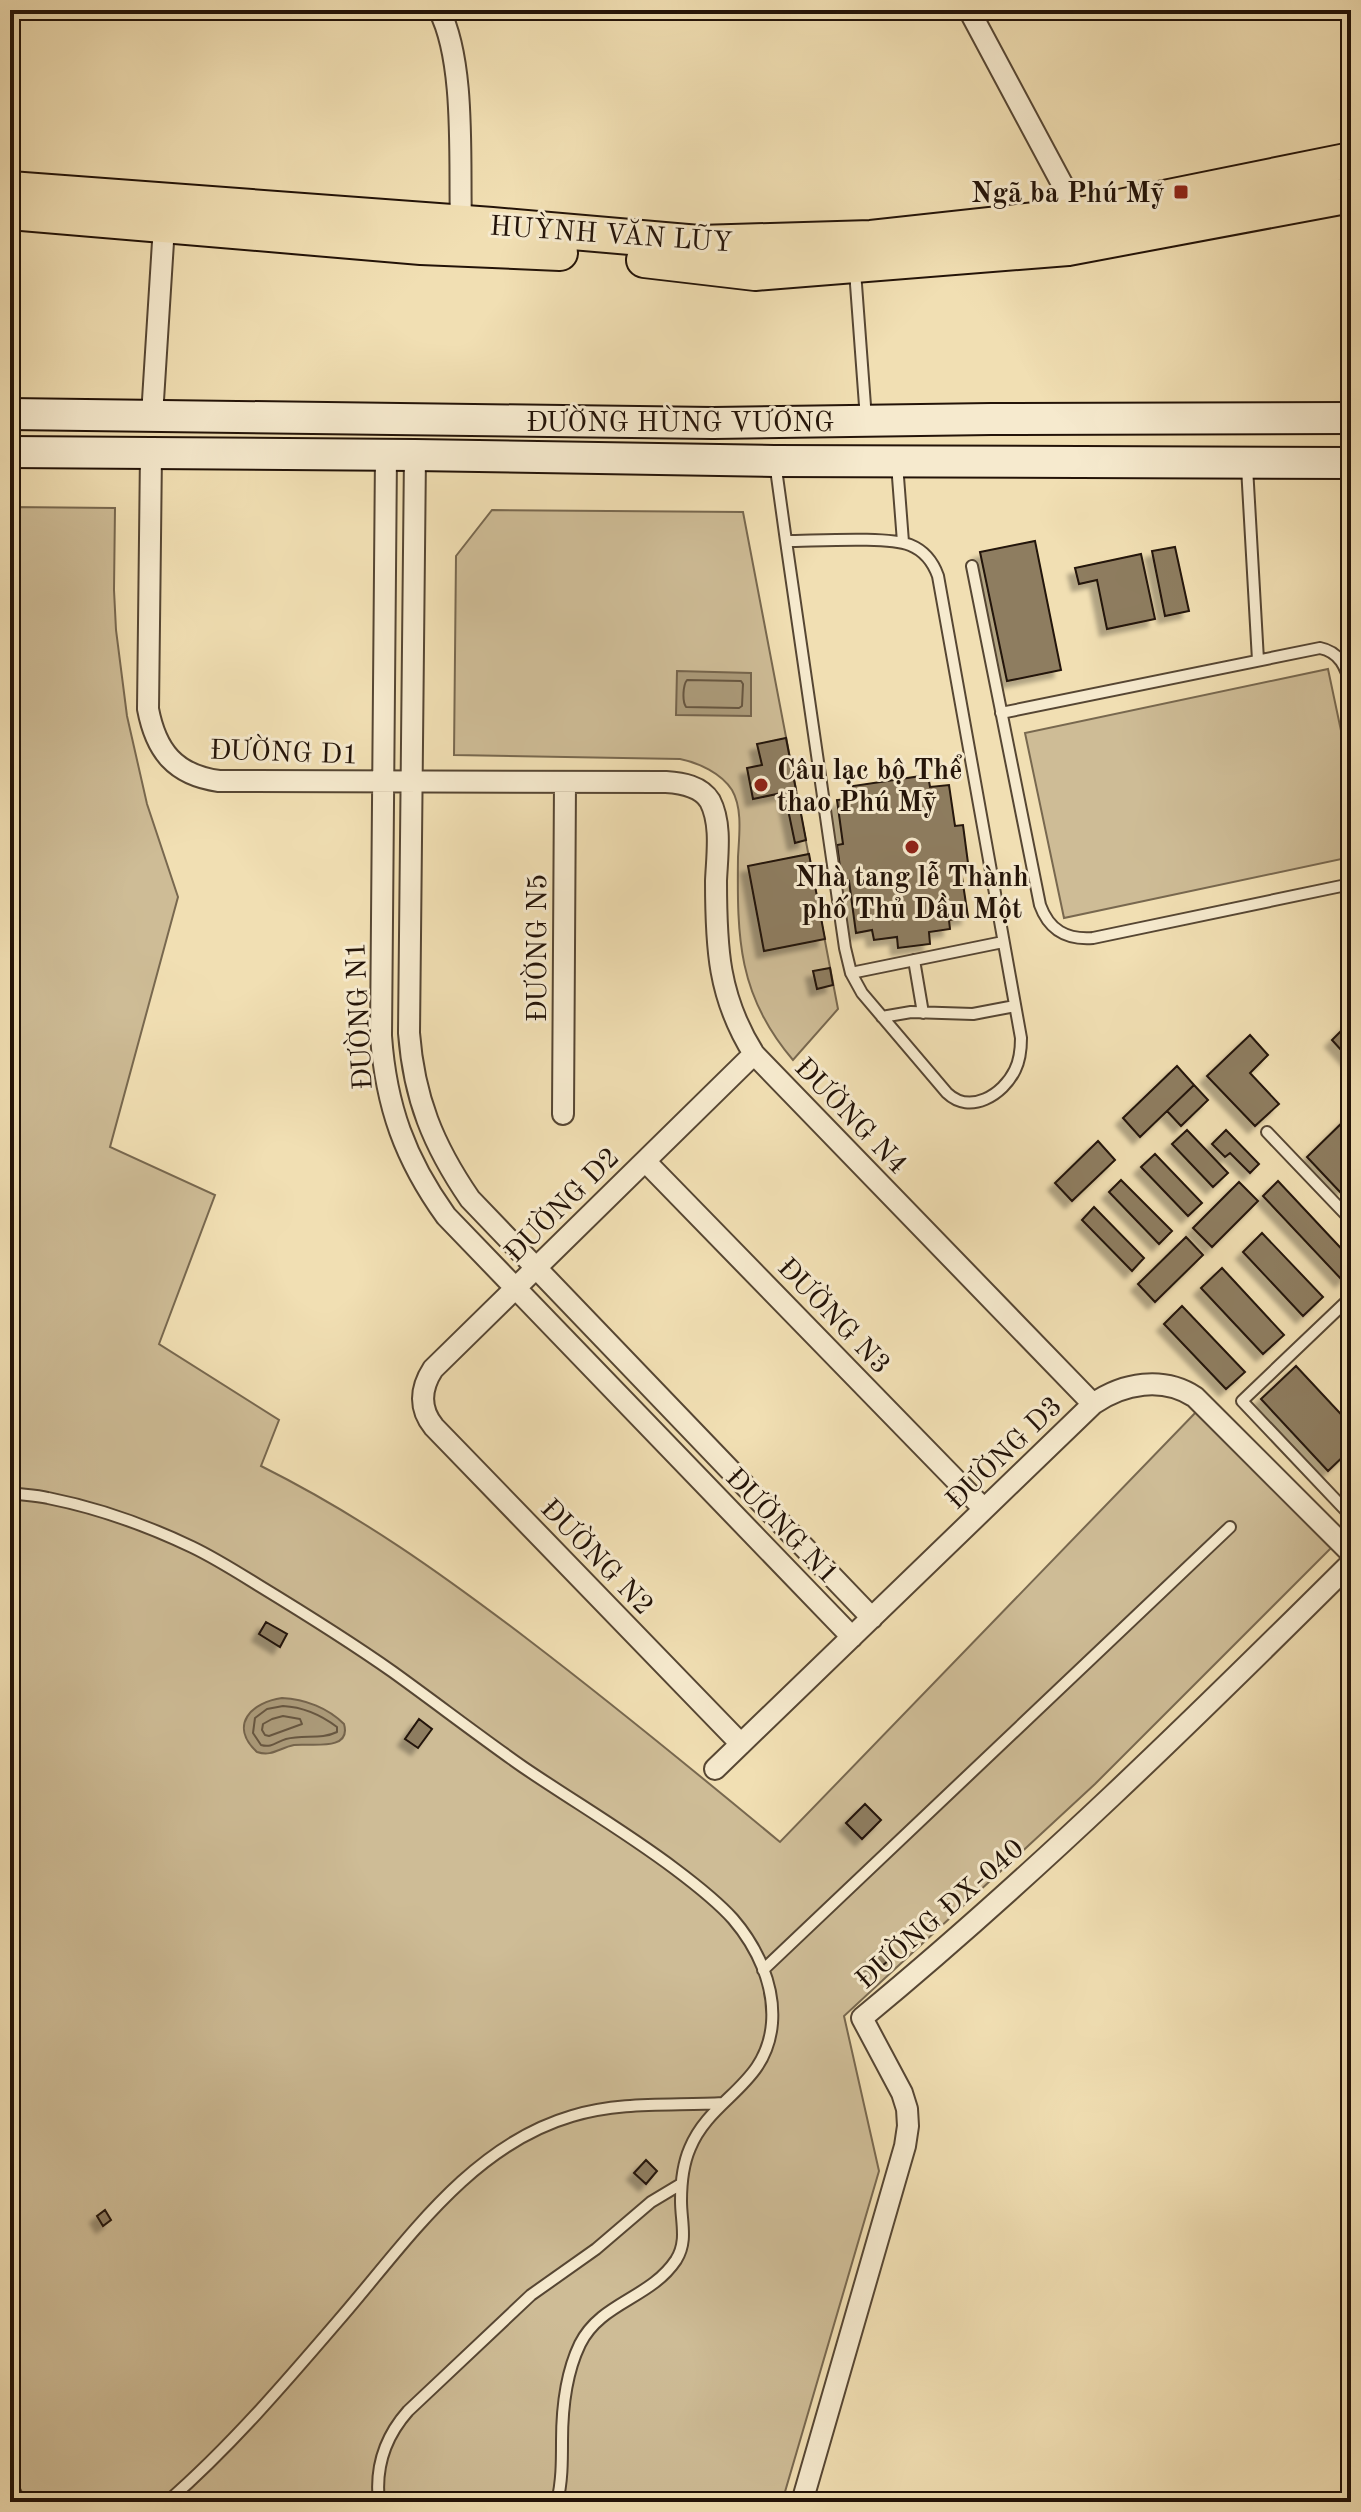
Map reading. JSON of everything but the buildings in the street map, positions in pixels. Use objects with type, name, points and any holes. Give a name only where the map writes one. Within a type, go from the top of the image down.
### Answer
[{"type":"main road","name":"HUỲNH VĂN LŨY","points":[[10,212],[421,247],[610,255],[755,273],[1068,248],[1085,229],[1351,160]]},
{"type":"main road","name":"HUỲNH VĂN LŨY","points":[[10,189],[699,243],[1085,229],[1351,195]]},
{"type":"main road","name":"ĐƯỜNG HÙNG VƯƠNG","points":[[10,414],[713,423],[1351,418]]},
{"type":"main road","points":[[151,453],[152,416]]},
{"type":"main road","points":[[880,420],[896,461]]},
{"type":"main road","name":"ĐƯỜNG HÙNG VƯƠNG","points":[[10,452],[774,461],[1351,463]]},
{"type":"street","points":[[439,10],[445,21],[456,67],[461,223]]},
{"type":"street","points":[[969,10],[1085,229]]},
{"type":"street","points":[[152,416],[164,226]]},
{"type":"street","name":"ĐƯỜNG D1","points":[[151,453],[148,709],[161,748],[180,768],[205,779],[677,783],[695,788],[709,799]]},
{"type":"street","name":"ĐƯỜNG N1","points":[[400,455],[384,781],[381,1036],[393,1114],[415,1167],[446,1216],[852,1637]]},
{"type":"street","name":"ĐƯỜNG N1","points":[[400,455],[412,782],[409,1033],[421,1107],[441,1153],[470,1199],[872,1618]]},
{"type":"street","name":"ĐƯỜNG N5","points":[[563,1114],[565,782]]},
{"type":"street","name":"ĐƯỜNG N4","points":[[709,799],[716,823],[718,962],[729,1008],[739,1031],[754,1054],[1093,1404]]},
{"type":"street","name":"ĐƯỜNG D2","points":[[423,1402],[425,1385],[433,1369],[754,1054]]},
{"type":"street","name":"ĐƯỜNG N3","points":[[645,1161],[984,1509]]},
{"type":"street","name":"ĐƯỜNG D3","points":[[715,1769],[1093,1404],[1117,1390],[1143,1384],[1188,1393],[1204,1405],[1351,1553]]},
{"type":"street","name":"ĐƯỜNG N2","points":[[423,1402],[426,1416],[434,1427],[741,1744]]},
{"type":"street","name":"ĐƯỜNG ĐX-040","points":[[802,2502],[905,2146],[908,2126],[902,2093],[862,2018],[949,1946],[1047,1857],[1249,1665],[1351,1563]]},
{"type":"lane","points":[[273,12],[292,10]]},
{"type":"lane","points":[[855,265],[880,420]]},
{"type":"lane","points":[[774,461],[843,932],[851,973],[862,993],[952,1098],[967,1104],[974,1103],[999,1091],[1014,1073],[1021,1050],[938,576],[923,552],[903,542],[786,541]]},
{"type":"lane","points":[[896,461],[903,542]]},
{"type":"lane","points":[[1247,462],[1258,660]]},
{"type":"lane","points":[[972,566],[1040,905],[1045,918],[1062,934],[1071,938],[1093,938],[1351,884]]},
{"type":"lane","points":[[1001,713],[1311,649],[1328,650],[1341,661],[1351,686]]},
{"type":"lane","points":[[851,973],[1003,942]]},
{"type":"lane","points":[[914,960],[923,1013]]},
{"type":"lane","points":[[882,1017],[923,1013],[973,1014],[1015,1006]]},
{"type":"lane","points":[[1267,1132],[1351,1220]]},
{"type":"lane","points":[[1351,1297],[1242,1401],[1351,1516]]},
{"type":"lane","points":[[1342,1305],[1351,1315]]},
{"type":"lane","points":[[10,1493],[83,1506],[164,1534],[228,1566],[299,1609],[389,1669],[514,1761],[622,1831],[687,1878],[730,1916],[755,1950],[771,2003],[770,2036],[758,2067],[704,2124],[689,2149],[681,2184],[684,2237],[676,2260],[652,2285],[597,2320],[577,2352],[564,2412],[557,2502]]},
{"type":"lane","points":[[763,1970],[1230,1527]]},
{"type":"lane","points":[[167,2502],[256,2415],[434,2209],[502,2149],[546,2125],[597,2109],[625,2105],[723,2103]]},
{"type":"lane","points":[[379,2502],[377,2489],[381,2459],[393,2430],[408,2411],[531,2295],[596,2249],[651,2202],[681,2184]]},
{"type":"lane","points":[[10,2482],[20,2502]]},
{"type":"shaded area","points":[[10,507],[115,508],[116,630],[127,716],[147,804],[178,897],[110,1147],[215,1195],[159,1344],[279,1420],[261,1466],[367,1526],[465,1592],[593,1690],[780,1842],[1198,1410],[1332,1547],[1095,1784],[844,2016],[879,2171],[782,2502],[10,2502]]},
{"type":"shaded area","name":"Câu lạc bộ Thể thao Phú Mỹ","points":[[492,510],[743,512],[838,1009],[793,1060],[761,1013],[744,965],[738,914],[739,814],[732,790],[722,779],[702,766],[680,759],[454,755],[456,556]]},
{"type":"shaded area","points":[[1328,669],[1351,778],[1351,857],[1064,918],[1025,733]]},
{"type":"water","points":[[677,671],[751,673],[751,716],[676,715]]},
{"type":"water","points":[[282,1698],[308,1702],[331,1713],[344,1724],[342,1739],[328,1744],[294,1745],[271,1753],[257,1752],[244,1733],[247,1716],[261,1704]]},
{"type":"place","name":"Ngã ba Phú Mỹ","points":[[1181,192]]},
{"type":"place","name":"Câu lạc bộ Thể thao Phú Mỹ","points":[[761,785]]},
{"type":"place","name":"Nhà tang lễ Thành phố Thủ Dầu Một","points":[[912,847]]}]
